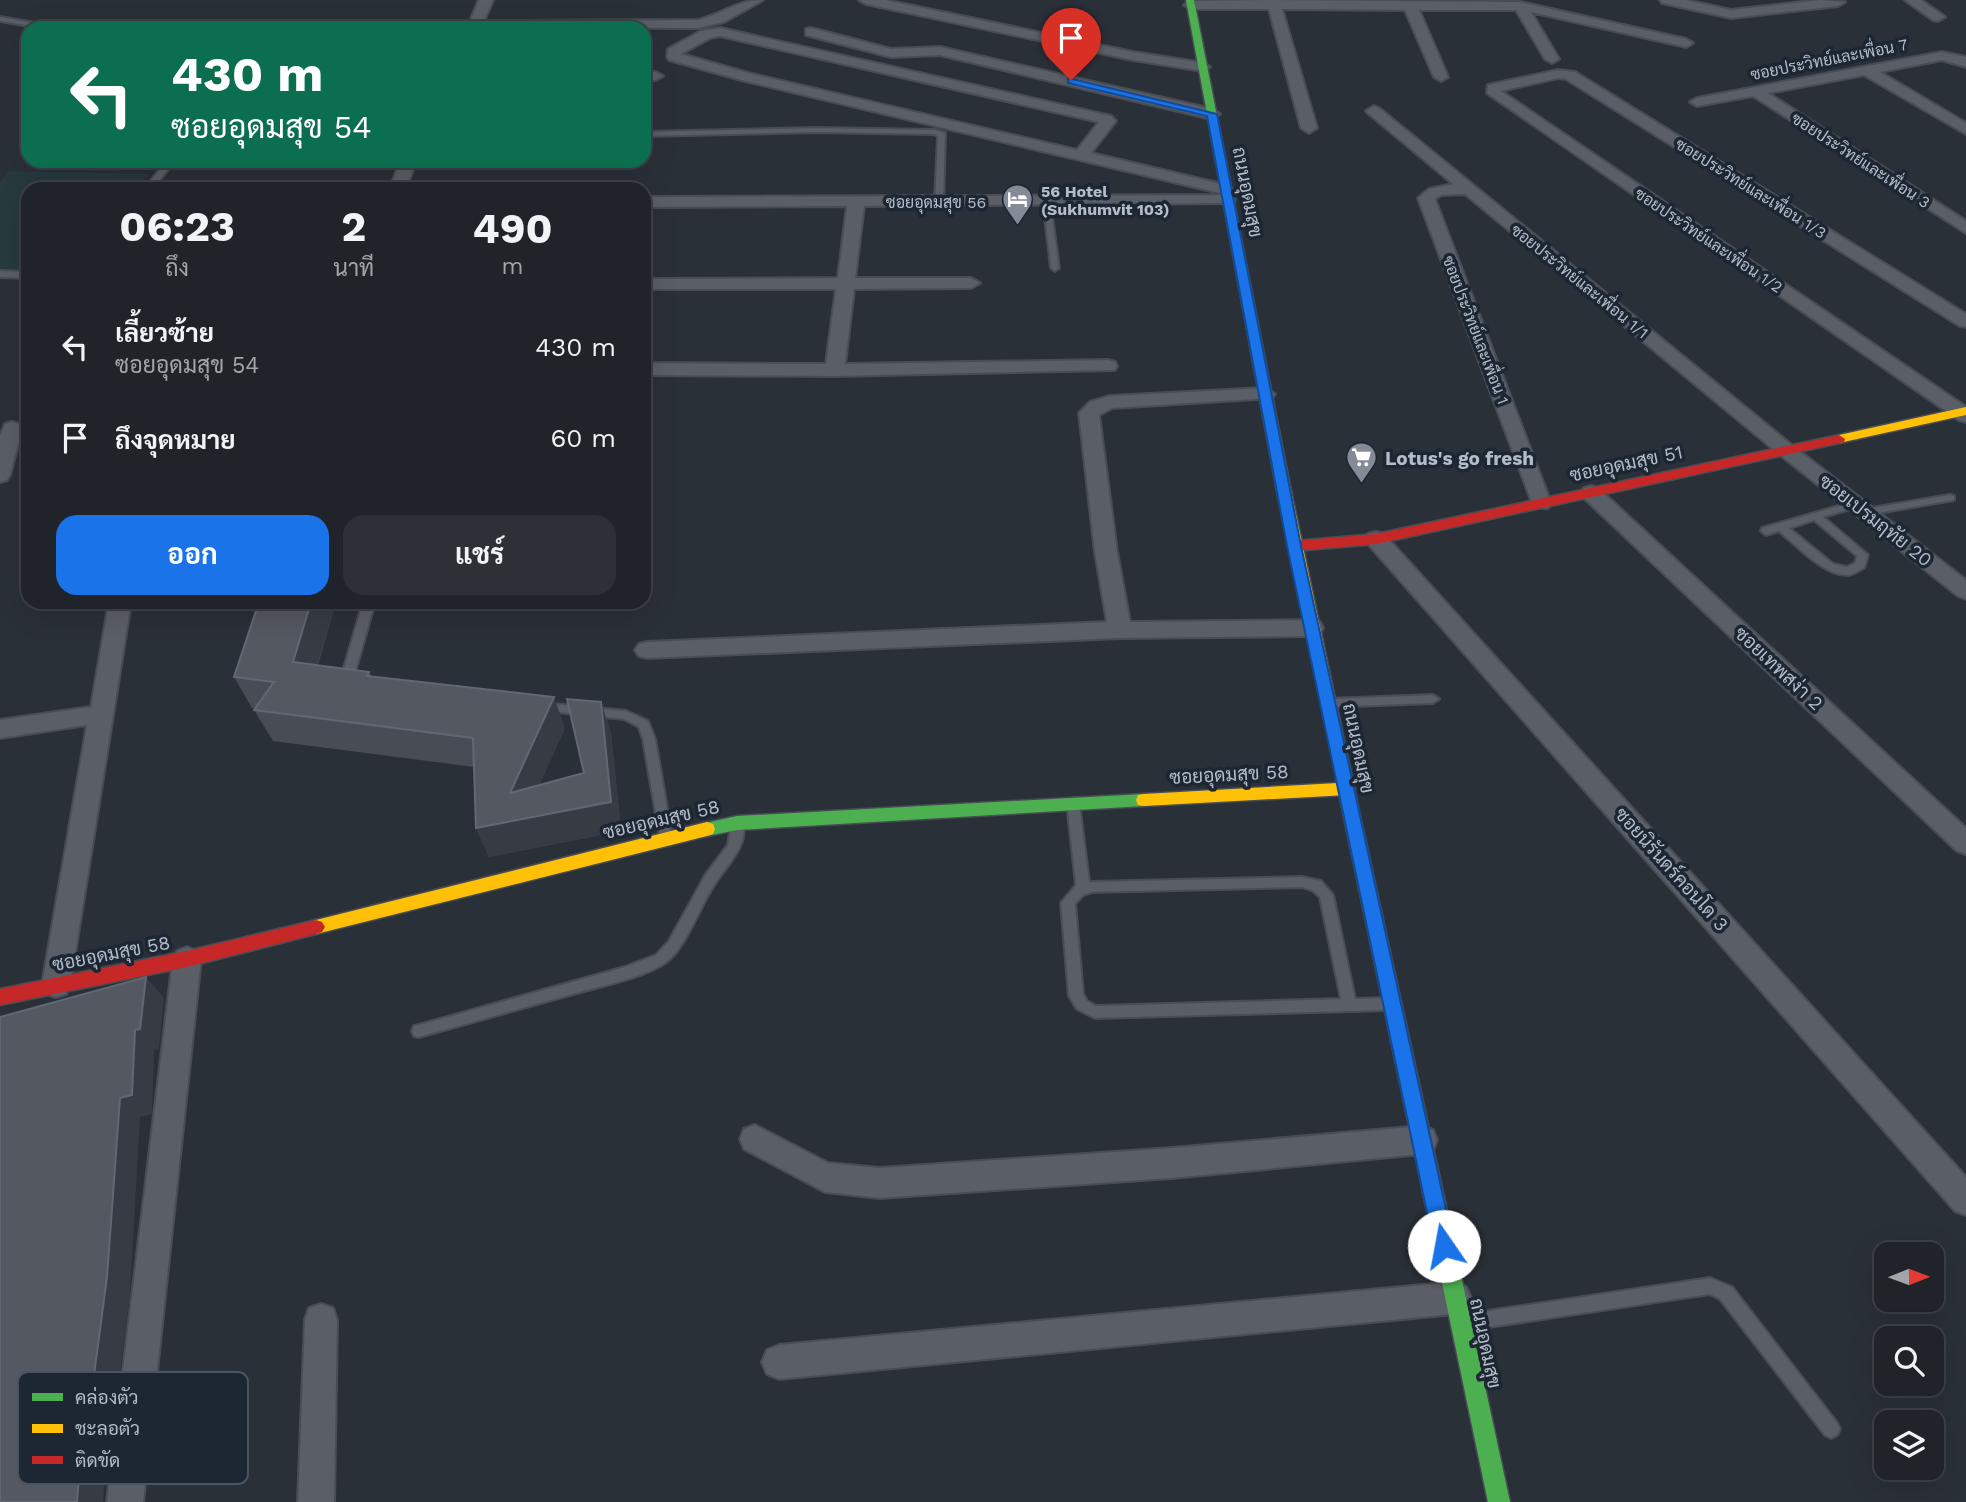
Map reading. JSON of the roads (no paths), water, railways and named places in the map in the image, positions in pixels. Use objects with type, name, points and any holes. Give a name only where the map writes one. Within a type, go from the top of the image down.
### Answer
[{"type":"main road","name":"ถนนอุดมสุข","points":[[1191,3],[1294,546],[1499,1502]]},
{"type":"main road","name":"ซอยอุดมสุข 51","points":[[1294,546],[1376,539],[1964,413]]},
{"type":"main road","name":"ซอยอุดมสุข 58","points":[[0,997],[187,959],[666,838],[737,823],[1073,802],[1347,789]]},
{"type":"street","points":[[477,21],[486,0]]},
{"type":"street","points":[[651,25],[698,24],[719,19],[756,0]]},
{"type":"street","points":[[866,0],[1133,56],[1203,66]]},
{"type":"street","points":[[1667,0],[1731,14],[1838,2]]},
{"type":"street","points":[[1912,0],[1938,17]]},
{"type":"street","points":[[1274,2],[1309,128]]},
{"type":"street","points":[[1191,3],[1520,6],[1686,43]]},
{"type":"street","points":[[1409,3],[1441,77]]},
{"type":"street","points":[[1520,6],[1552,59]]},
{"type":"street","points":[[1081,155],[1108,121],[1106,119],[720,32],[706,34],[673,52],[674,57],[745,77],[1081,155],[1226,195]]},
{"type":"street","points":[[811,32],[891,53],[940,51],[1212,114]]},
{"type":"street","name":"ซอยประวิทย์และเพื่อน 7","points":[[1697,102],[1942,56],[1958,58],[1966,63]]},
{"type":"street","points":[[1866,70],[1966,128]]},
{"type":"street","name":"ซอยประวิทย์และเพื่อน 1/3","points":[[1530,79],[1558,74],[1570,75],[1966,322]]},
{"type":"street","name":"ซอยประวิทย์และเพื่อน 1/2","points":[[1530,79],[1500,85],[1493,88],[1494,93],[1964,413]]},
{"type":"street","name":"ซอยประวิทย์และเพื่อน 3","points":[[1755,91],[1966,228]]},
{"type":"street","name":"ซอยประวิทย์และเพื่อน 1/1","points":[[1374,111],[1786,450]]},
{"type":"street","name":"ซอยประวิทย์และเพื่อน 1","points":[[1467,189],[1437,191],[1426,198],[1541,503]]},
{"type":"street","name":"ซอยอุดมสุข 56","points":[[651,202],[1046,202],[1226,195]]},
{"type":"street","points":[[835,370],[856,203]]},
{"type":"street","points":[[651,284],[971,283]]},
{"type":"street","points":[[651,369],[835,370],[1108,366]]},
{"type":"street","points":[[1120,630],[1106,552],[1089,414],[1097,406],[1110,402],[1265,394]]},
{"type":"street","points":[[0,475],[13,428]]},
{"type":"street","name":"ซอยเปรมฤทัย 20","points":[[1786,450],[1966,591]]},
{"type":"street","name":"ซอยเทพสง่า 2","points":[[1591,493],[1966,844]]},
{"type":"street","name":"ซอยนิรันดร์คอนโด 3","points":[[1376,539],[1966,1200]]},
{"type":"street","points":[[57,985],[119,609]]},
{"type":"street","points":[[647,650],[1120,630],[1312,628]]},
{"type":"street","points":[[0,729],[102,714]]},
{"type":"street","points":[[140,1372],[187,959]]},
{"type":"street","points":[[755,1139],[825,1177],[880,1183],[1172,1163],[1422,1140]]},
{"type":"street","points":[[779,1362],[1458,1311]]},
{"type":"street","points":[[316,1502],[321,1320]]},
{"type":"street","points":[[125,1502],[127,1484]]},
{"type":"lane","points":[[0,19],[21,23]]},
{"type":"lane","points":[[651,134],[829,130],[935,132],[942,135],[939,202]]},
{"type":"lane","points":[[154,182],[165,168]]},
{"type":"lane","points":[[1046,202],[1055,268]]},
{"type":"lane","points":[[0,274],[21,275]]},
{"type":"lane","points":[[1766,531],[1815,516],[1950,498]]},
{"type":"lane","points":[[1781,527],[1830,567],[1848,571],[1860,565],[1863,555],[1815,516]]},
{"type":"lane","points":[[366,689],[355,687],[349,679],[367,609]]},
{"type":"lane","points":[[1328,703],[1433,699]]},
{"type":"lane","points":[[530,705],[626,715],[644,723],[666,838]]},
{"type":"lane","points":[[1073,802],[1083,888]]},
{"type":"lane","points":[[419,1031],[627,973],[661,959],[674,945],[711,878],[734,846],[737,823]]},
{"type":"lane","points":[[1349,1005],[1326,895],[1316,885],[1302,882],[1083,888],[1072,896],[1068,904],[1076,996],[1088,1009],[1100,1013],[1391,1004]]},
{"type":"lane","points":[[1458,1311],[1710,1286],[1718,1288],[1726,1293],[1831,1429]]},
{"type":"place","name":"56 Hotel (Sukhumvit 103)","points":[[1018,227]]},
{"type":"place","name":"Lotus's go fresh","points":[[1362,485]]}]
